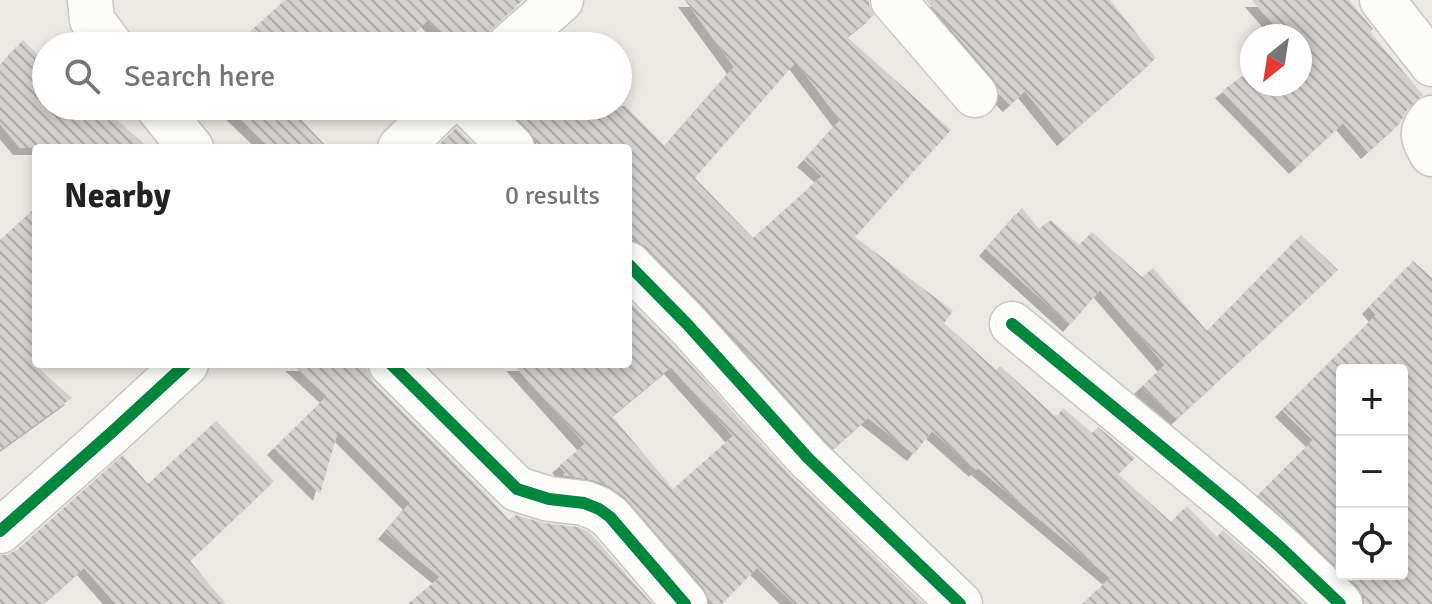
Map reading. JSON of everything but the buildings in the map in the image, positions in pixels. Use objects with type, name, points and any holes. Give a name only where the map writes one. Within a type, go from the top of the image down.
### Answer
[{"type":"street","points":[[90,0],[92,20],[101,32]]},
{"type":"street","points":[[893,0],[975,95]]},
{"type":"street","points":[[1382,0],[1432,64]]},
{"type":"street","points":[[521,32],[543,6]]},
{"type":"street","points":[[1432,118],[1423,134],[1432,154]]},
{"type":"street","points":[[168,120],[188,144]]},
{"type":"street","points":[[404,144],[429,120]]},
{"type":"street","points":[[484,120],[508,144]]},
{"type":"street","points":[[632,268],[808,458],[960,604]]},
{"type":"street","points":[[1012,324],[1232,505],[1340,604]]},
{"type":"street","points":[[0,531],[182,368]]},
{"type":"street","points":[[395,368],[517,489],[549,499],[584,503],[610,517],[685,604]]},
{"type":"cycle path","points":[[632,268],[808,458],[960,604]]},
{"type":"cycle path","points":[[1012,324],[1232,505],[1340,604]]},
{"type":"cycle path","points":[[0,531],[182,368]]},
{"type":"cycle path","points":[[395,368],[517,489],[549,499],[584,503],[610,517],[685,604]]}]
